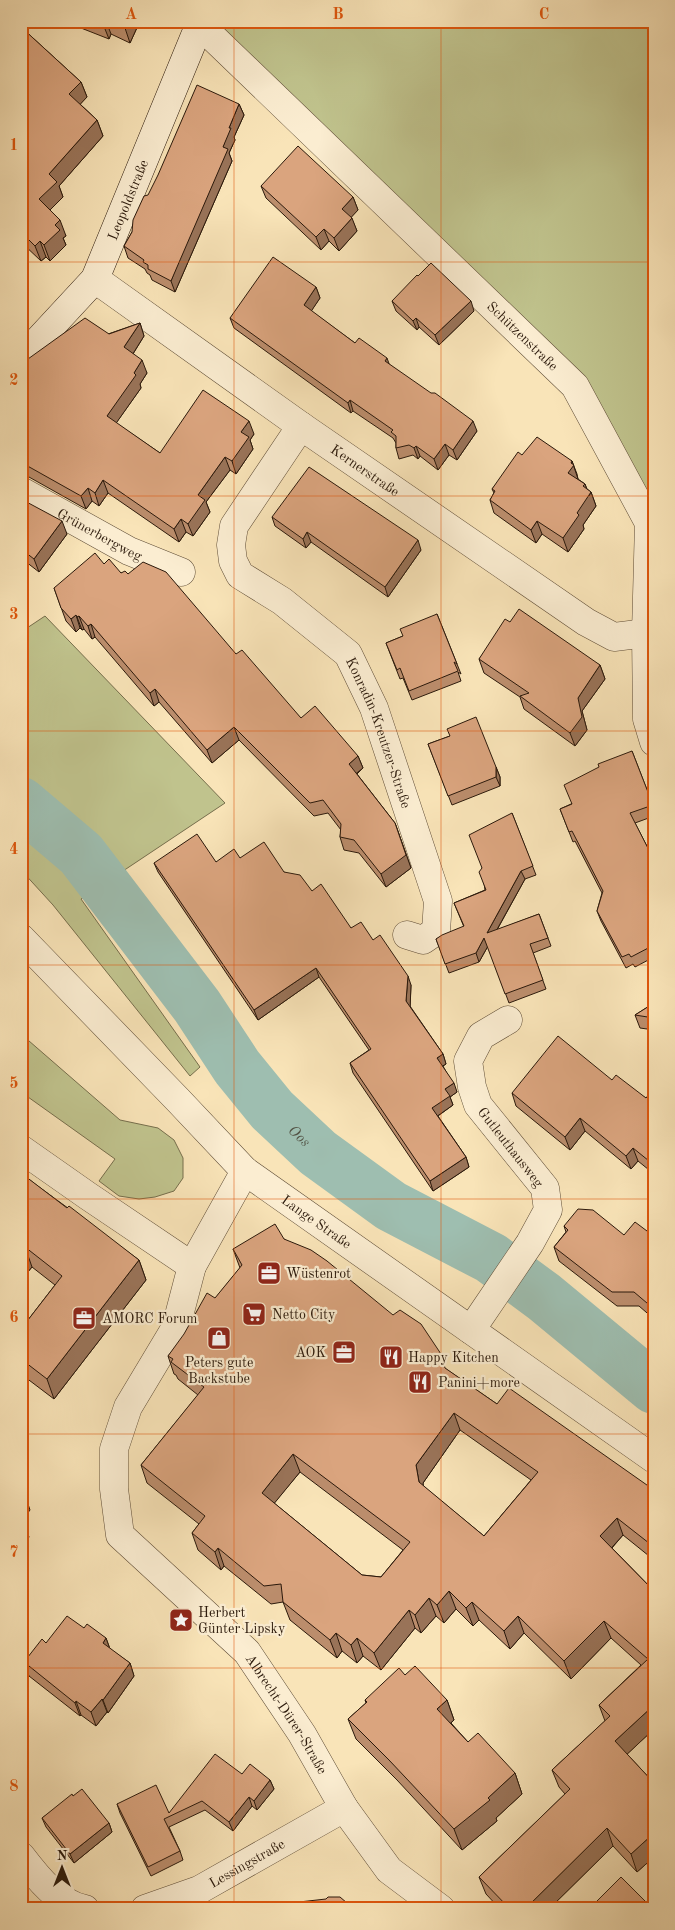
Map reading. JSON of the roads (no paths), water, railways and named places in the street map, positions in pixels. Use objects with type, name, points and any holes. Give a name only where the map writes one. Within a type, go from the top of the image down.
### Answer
[{"type":"street","name":"Leopoldstraße","points":[[25,345],[95,280],[199,22]]},
{"type":"street","name":"Schützenstraße","points":[[199,22],[574,386],[651,518],[646,633],[648,719],[654,742]]},
{"type":"street","name":"Kernerstraße","points":[[95,280],[301,426],[586,622],[614,637],[646,633]]},
{"type":"street","name":"Konradin-Kreutzer-Straße","points":[[301,426],[234,526],[231,545],[233,561],[240,576],[282,601],[348,654],[374,708],[438,901],[436,931],[423,940],[407,935]]},
{"type":"street","name":"Grünerbergweg","points":[[21,491],[129,551],[181,572]]},
{"type":"street","name":"Lange Straße","points":[[21,938],[245,1171],[654,1459]]},
{"type":"street","name":"Gutleuthausweg","points":[[470,1330],[530,1243],[548,1210],[545,1188],[478,1105],[472,1087],[468,1060],[481,1036],[508,1020]]},
{"type":"street","points":[[21,1149],[192,1266]]},
{"type":"street","name":"Albrecht-Dürer-Straße","points":[[245,1171],[192,1266],[176,1327],[128,1407],[114,1449],[114,1489],[120,1535],[247,1652],[302,1734],[344,1808],[389,1870],[441,1909]]},
{"type":"street","name":"Lessingstraße","points":[[145,1909],[199,1890],[344,1808]]},
{"type":"street","points":[[21,1856],[40,1880],[73,1906],[85,1909]]},
{"type":"waterway","name":"Oos","points":[[21,803],[81,854],[197,1006],[237,1067],[272,1110],[318,1153],[391,1206],[491,1258],[544,1297],[654,1388]]},
{"type":"place","name":"Wüstenrot","points":[[269,1273]]},
{"type":"place","name":"Netto City","points":[[254,1314]]},
{"type":"place","name":"AMORC Forum","points":[[84,1318]]},
{"type":"place","name":"Peters gute Backstube","points":[[219,1338]]},
{"type":"place","name":"AOK","points":[[344,1352]]},
{"type":"place","name":"Happy Kitchen","points":[[391,1357]]},
{"type":"place","name":"Panini+more","points":[[420,1382]]},
{"type":"place","name":"Herbert Günter Lipsky","points":[[181,1620]]}]
